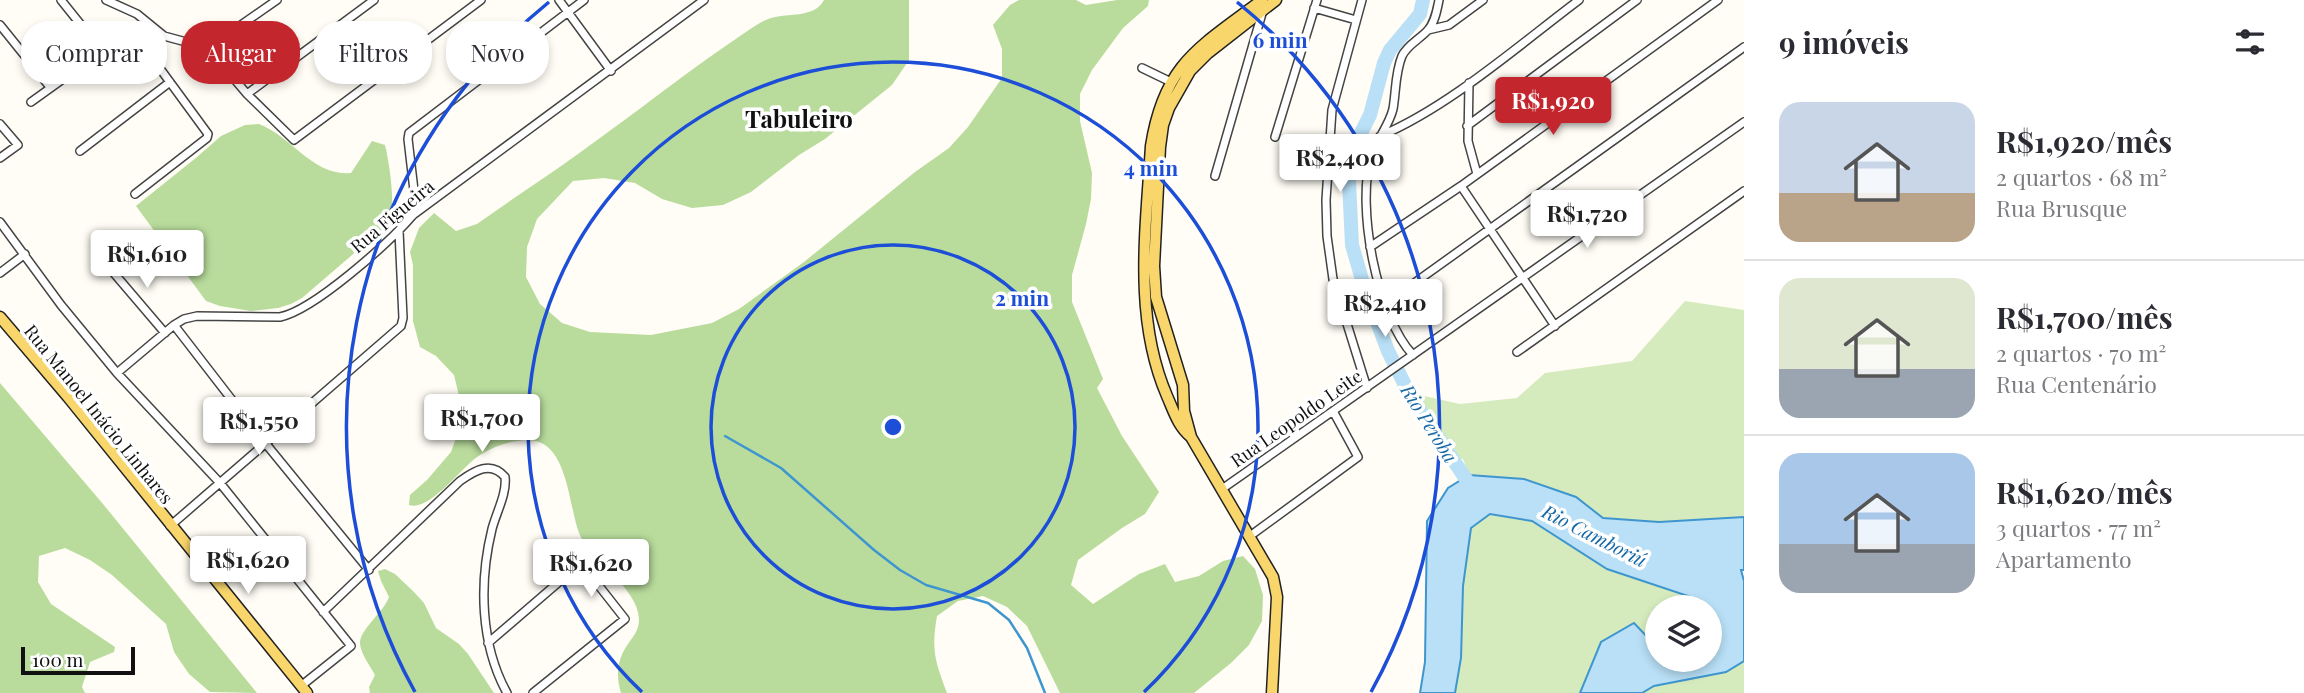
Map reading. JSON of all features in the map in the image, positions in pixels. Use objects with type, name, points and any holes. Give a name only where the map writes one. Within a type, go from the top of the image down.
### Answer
[{"type":"main road","points":[[1272,693],[1276,587],[1265,561],[1191,437],[1181,428],[1162,385],[1149,341],[1144,299],[1151,146],[1159,106],[1188,57],[1263,5],[1276,0]]},
{"type":"main road","points":[[1191,437],[1180,377],[1156,297],[1154,276],[1163,125],[1169,108],[1190,71],[1263,5]]},
{"type":"main road","name":"Rua Manoel Inácio Linhares","points":[[0,317],[304,689]]},
{"type":"main road","points":[[1149,341],[1157,334],[1167,335]]},
{"type":"main road","points":[[1162,385],[1174,384],[1180,377]]},
{"type":"street","points":[[61,0],[78,21]]},
{"type":"street","points":[[106,0],[137,14],[164,36],[181,40]]},
{"type":"street","points":[[246,21],[277,0]]},
{"type":"street","points":[[247,94],[374,0]]},
{"type":"street","points":[[239,84],[294,140],[481,0]]},
{"type":"street","points":[[559,0],[611,71]]},
{"type":"street","points":[[413,215],[415,199],[409,133],[584,0]]},
{"type":"street","name":"Rua Figueira","points":[[174,325],[197,316],[267,318],[290,315],[314,302],[399,231],[413,215],[704,0]]},
{"type":"street","points":[[1362,0],[1330,120],[1326,236],[1333,279],[1367,388]]},
{"type":"street","points":[[1413,355],[1400,337],[1385,304],[1370,247],[1366,218],[1367,182],[1371,156],[1393,110],[1402,58],[1410,46],[1428,30],[1439,0]]},
{"type":"street","points":[[1428,30],[1449,25],[1483,0]]},
{"type":"street","points":[[1379,136],[1422,115],[1579,0]]},
{"type":"street","points":[[1467,126],[1637,0]]},
{"type":"street","points":[[1370,247],[1461,187],[1718,0]]},
{"type":"street","points":[[1275,137],[1316,4],[1356,20]]},
{"type":"street","points":[[1215,176],[1263,5]]},
{"type":"street","points":[[0,25],[50,86]]},
{"type":"street","points":[[1385,304],[1744,47]]},
{"type":"street","points":[[1142,68],[1171,82]]},
{"type":"street","points":[[135,194],[208,136],[167,78]]},
{"type":"street","points":[[80,151],[170,82]]},
{"type":"street","points":[[1469,83],[1467,126],[1469,147],[1477,174]]},
{"type":"street","points":[[31,102],[53,84]]},
{"type":"street","name":"Rua Leopoldo Leite","points":[[1222,489],[1744,122]]},
{"type":"street","points":[[0,124],[18,145],[0,158]]},
{"type":"street","points":[[1461,187],[1555,326]]},
{"type":"street","points":[[1517,352],[1744,191]]},
{"type":"street","points":[[0,222],[61,305],[117,373],[220,483],[351,646],[304,689]]},
{"type":"street","points":[[170,526],[401,326],[403,318],[399,231]]},
{"type":"street","points":[[0,273],[24,254]]},
{"type":"street","points":[[107,265],[166,333]]},
{"type":"street","points":[[117,373],[174,325],[265,444],[369,570]]},
{"type":"street","points":[[1250,536],[1358,457],[1334,411]]},
{"type":"street","points":[[323,612],[468,475],[475,470],[496,469],[502,473],[505,483],[485,557],[484,608],[488,643],[496,670],[507,693]]},
{"type":"street","points":[[488,643],[581,563],[625,619],[533,693]]},
{"type":"green space","points":[[824,0],[909,0],[909,60],[892,85],[825,139],[799,155],[751,192],[723,205],[692,208],[662,199],[635,183],[604,178],[573,181],[537,219],[527,247],[526,277],[540,304],[562,323],[590,332],[651,335],[712,323],[739,309],[804,262],[915,172],[949,148],[968,127],[1002,78],[1002,49],[993,25],[1010,5],[1019,0],[1076,0],[1086,5],[1117,0],[1149,0],[1148,6],[1123,28],[1092,70],[1080,94],[1080,121],[1092,173],[1091,199],[1072,275],[1072,302],[1103,379],[1097,388],[1122,436],[1159,492],[1145,514],[1078,560],[1071,585],[1093,604],[1139,574],[1165,564],[1175,582],[1199,576],[1223,561],[1243,556],[1255,569],[1263,595],[1262,621],[1249,645],[1194,693],[1060,693],[1027,626],[1007,607],[983,596],[958,601],[937,616],[935,655],[947,693],[621,693],[618,681],[619,663],[638,627],[637,607],[623,585],[585,544],[579,533],[564,474],[550,449],[539,442],[525,440],[496,447],[480,455],[426,502],[409,505],[410,495],[451,452],[460,427],[460,400],[454,375],[436,356],[420,347],[413,321],[413,265],[410,252],[419,228],[434,213],[456,231],[477,224],[753,27],[771,18],[814,10]]},
{"type":"green space","points":[[259,124],[282,137],[314,162],[338,173],[351,173],[372,141],[385,145],[392,206],[380,231],[302,298],[278,308],[251,311],[206,301],[136,206],[221,136],[245,125]]},
{"type":"green space","points":[[1685,301],[1744,310],[1744,517],[1659,522],[1603,518],[1576,497],[1524,479],[1469,475],[1463,459],[1452,458],[1416,394],[1460,404],[1517,398],[1545,373],[1632,361]]},
{"type":"green space","points":[[0,383],[257,693],[210,692],[189,674],[174,652],[166,624],[112,575],[65,548],[39,556],[38,582],[51,604],[115,647],[114,652],[90,662],[82,687],[85,693],[0,693]]},
{"type":"green space","points":[[1490,514],[1532,521],[1607,569],[1685,595],[1645,595],[1645,640],[1601,642],[1580,693],[1455,693],[1461,657],[1463,586],[1471,528]]},
{"type":"green space","points":[[385,569],[395,574],[424,603],[436,628],[468,654],[494,693],[370,693],[369,687],[375,675],[360,644],[363,633],[389,597],[378,571]]},
{"type":"green space","points":[[1744,661],[1744,693],[1642,693],[1654,686],[1726,672]]},
{"type":"water","name":"Rio Camboriú","points":[[1469,475],[1524,479],[1576,497],[1603,518],[1659,522],[1744,517],[1744,570],[1741,570],[1744,581],[1744,661],[1726,672],[1654,686],[1642,693],[1580,693],[1601,642],[1634,623],[1645,635],[1645,672],[1722,672],[1722,595],[1685,595],[1607,569],[1532,521],[1490,514],[1471,528],[1463,586],[1461,658],[1455,693],[1420,693],[1425,662],[1427,521],[1448,488]]},
{"type":"waterway","name":"Rio Peroba","points":[[1423,0],[1420,14],[1390,50],[1370,115],[1355,145],[1349,182],[1352,245],[1365,290],[1388,351],[1411,397],[1474,491]]},
{"type":"waterway","points":[[725,436],[781,468],[900,570],[926,585],[988,603],[1009,620],[1027,648],[1045,693]]},
{"type":"district","name":"Tabuleiro","points":[[799,118]]}]
